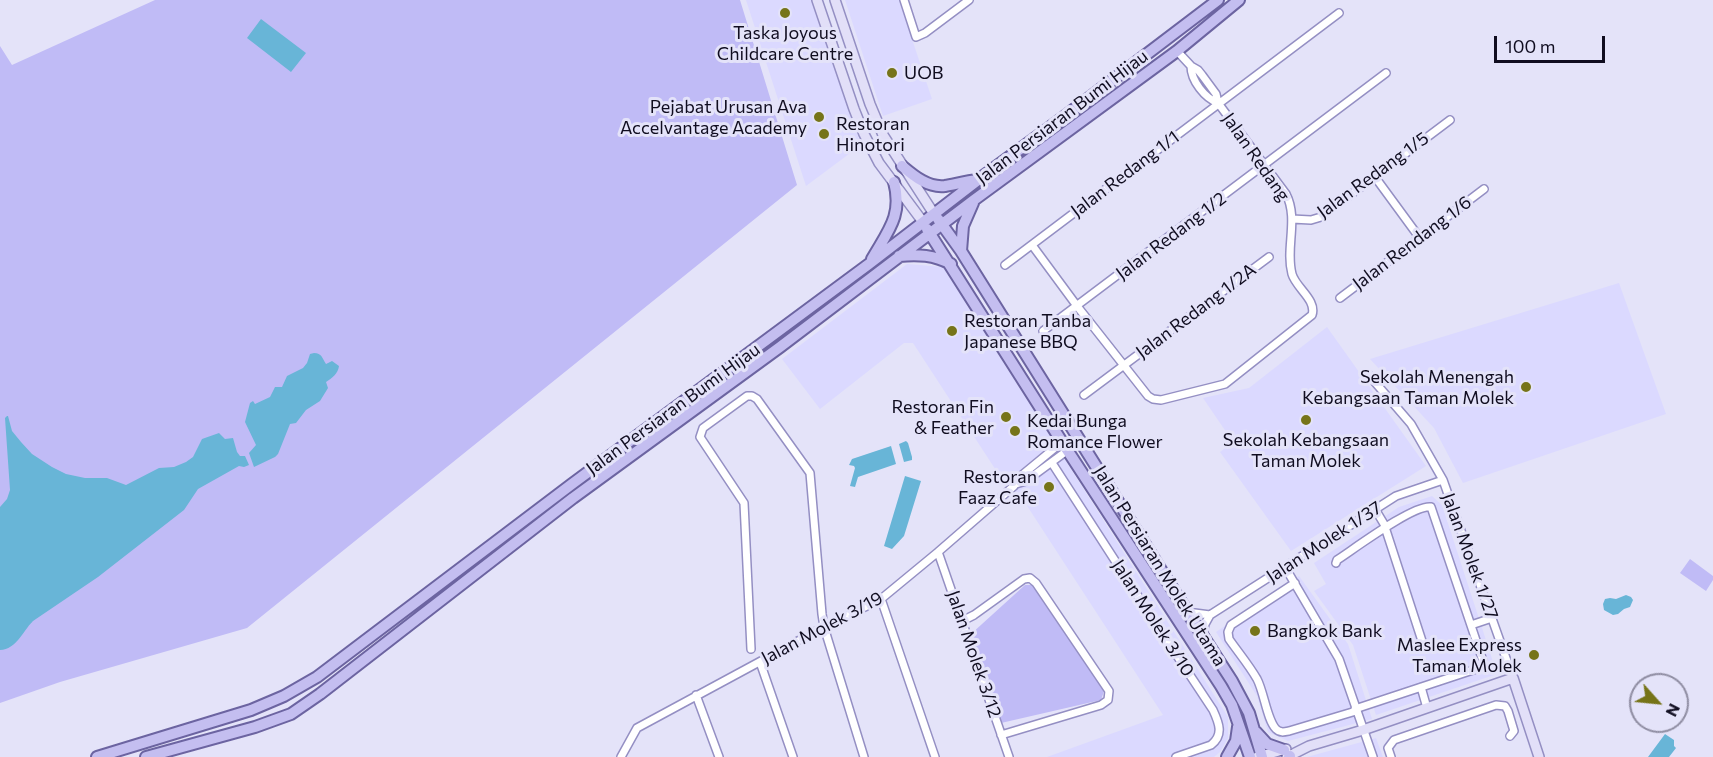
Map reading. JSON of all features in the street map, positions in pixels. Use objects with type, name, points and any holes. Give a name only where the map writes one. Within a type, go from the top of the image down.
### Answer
[{"type":"main road","points":[[817,0],[854,110],[879,163],[951,264],[1065,446],[1221,686],[1258,757],[1288,755],[1513,678]]},
{"type":"main road","points":[[835,0],[870,104],[883,135],[934,214]]},
{"type":"main road","name":"Jalan Persiaran Bumi Hijau","points":[[97,757],[251,710],[284,696],[317,677],[1218,0]]},
{"type":"main road","name":"Jalan Persiaran Bumi Hijau","points":[[146,757],[255,727],[291,714],[320,694],[563,506],[1177,51],[1239,0]]},
{"type":"main road","points":[[1177,51],[1175,41],[1197,16]]},
{"type":"main road","points":[[1132,64],[1168,45],[1177,51]]},
{"type":"main road","points":[[902,166],[923,182],[934,185],[943,186],[978,180]]},
{"type":"main road","points":[[869,264],[888,232],[896,213],[897,195],[894,182]]},
{"type":"main road","points":[[961,251],[963,226],[974,200]]},
{"type":"main road","name":"Jalan Persiaran Molek Utama","points":[[934,214],[961,251],[1241,696],[1254,729],[1258,757]]},
{"type":"main road","points":[[900,256],[933,256],[951,264]]},
{"type":"main road","points":[[704,386],[711,398]]},
{"type":"main road","points":[[631,440],[635,440],[639,445],[637,451]]},
{"type":"main road","name":"Jalan Molek 1/27","points":[[1513,678],[1539,757]]},
{"type":"main road","points":[[1227,757],[1236,741],[1239,723]]},
{"type":"main road","points":[[1254,729],[1267,744],[1288,755]]},
{"type":"street","points":[[904,0],[916,37],[925,33],[969,0]]},
{"type":"street","name":"Jalan Redang 1/1","points":[[1005,265],[1340,13]]},
{"type":"street","name":"Jalan Redang","points":[[1123,365],[1153,399],[1167,399],[1225,384],[1309,318],[1313,312],[1313,306],[1292,275],[1290,243],[1292,219],[1286,194],[1218,103],[1209,100],[1194,81],[1191,66],[1177,51]]},
{"type":"street","name":"Jalan Redang 1/2","points":[[1077,306],[1386,73]]},
{"type":"street","name":"Jalan Redang 1/5","points":[[1292,219],[1311,220],[1321,217],[1450,120]]},
{"type":"street","points":[[1375,177],[1419,237]]},
{"type":"street","name":"Jalan Rendang 1/6","points":[[1340,298],[1484,189]]},
{"type":"street","points":[[1032,245],[1123,365],[1084,395]]},
{"type":"street","name":"Jalan Redang 1/2A","points":[[1123,365],[1269,257]]},
{"type":"street","points":[[1043,331],[1077,306]]},
{"type":"street","name":"Jalan Molek 1/27","points":[[1367,373],[1411,424],[1443,480],[1513,678]]},
{"type":"street","points":[[751,649],[744,503],[700,437],[703,428],[747,396],[757,399],[810,473],[824,627],[864,757]]},
{"type":"street","name":"Jalan Molek 3/19","points":[[1016,484],[1026,481],[1052,463],[1065,446]]},
{"type":"street","name":"Jalan Molek 3/19","points":[[621,757],[638,728],[824,627],[881,599],[1016,484],[1022,475],[1065,446]]},
{"type":"street","name":"Jalan Molek 3/10","points":[[1052,463],[1219,721],[1219,735],[1211,746],[1176,757]]},
{"type":"street","name":"Jalan Molek 1/37","points":[[1210,615],[1400,494],[1443,480]]},
{"type":"street","points":[[1295,583],[1230,625],[1228,632],[1229,639],[1263,692],[1270,719],[1279,731],[1289,731],[1356,710],[1479,667],[1483,661],[1433,509],[1428,506],[1413,511],[1337,560],[1336,563]]},
{"type":"street","points":[[1375,509],[1385,529],[1422,641]]},
{"type":"street","name":"Jalan Molek 3/12","points":[[938,552],[1009,757]]},
{"type":"street","points":[[1285,567],[1339,659],[1371,756]]},
{"type":"street","points":[[962,621],[1024,579],[1030,578],[1036,583],[1109,691],[1108,700],[1101,705],[1001,735]]},
{"type":"street","points":[[881,599],[935,757]]},
{"type":"street","points":[[1187,612],[1210,615],[1203,635]]},
{"type":"street","points":[[1472,625],[1492,618]]},
{"type":"street","points":[[760,662],[793,757]]},
{"type":"street","points":[[1421,687],[1428,708]]},
{"type":"street","points":[[696,696],[719,757]]},
{"type":"street","points":[[1390,757],[1388,748],[1394,740],[1496,705],[1505,706],[1508,711],[1514,731],[1510,736]]},
{"type":"shaded area","points":[[155,0],[740,0],[797,185],[247,628],[60,682],[0,703],[0,46],[12,65]]},
{"type":"shaded area","points":[[746,0],[811,0],[861,145],[806,186]]},
{"type":"shaded area","points":[[845,0],[899,0],[932,99],[883,116]]},
{"type":"shaded area","points":[[261,19],[306,53],[291,72],[247,38]]},
{"type":"shaded area","points":[[907,264],[943,267],[1228,717],[1228,738],[1220,752],[1214,757],[1047,757],[1163,715],[1020,495],[1003,481],[913,343],[904,343],[820,409],[782,359]]},
{"type":"shaded area","name":"Sekolah Menengah Kebangsaan Taman Molek","points":[[1619,283],[1666,414],[1463,483],[1434,428],[1370,359]]},
{"type":"shaded area","name":"Sekolah Kebangsaan Taman Molek","points":[[1327,327],[1426,466],[1291,551],[1220,452],[1233,442],[1203,398],[1249,388]]},
{"type":"shaded area","points":[[310,354],[320,355],[326,364],[332,361],[339,366],[337,371],[326,382],[328,388],[320,401],[306,410],[296,423],[290,424],[278,454],[254,467],[249,453],[256,445],[245,422],[250,403],[253,401],[255,404],[270,397],[275,387],[282,387],[287,376],[303,368]]},
{"type":"shaded area","points":[[7,416],[12,431],[32,454],[66,474],[85,478],[107,478],[126,485],[159,468],[174,467],[186,462],[193,457],[202,439],[219,433],[225,439],[233,438],[237,452],[240,456],[245,456],[249,465],[239,466],[198,489],[184,510],[98,577],[33,621],[11,647],[0,650],[0,507],[7,499],[10,490],[5,418]]},
{"type":"shaded area","points":[[906,441],[912,460],[904,462],[899,444]]},
{"type":"shaded area","points":[[891,446],[896,464],[858,477],[855,487],[850,486],[855,468],[849,465],[852,459]]},
{"type":"shaded area","points":[[905,476],[921,481],[904,536],[892,549],[884,546]]},
{"type":"shaded area","points":[[1432,496],[1442,505],[1497,674],[1376,715],[1353,645],[1314,591],[1326,584],[1314,563],[1399,507]]},
{"type":"shaded area","points":[[1690,559],[1713,576],[1706,591],[1680,573]]},
{"type":"shaded area","points":[[1299,576],[1348,644],[1372,719],[1288,741],[1268,732],[1257,696],[1216,632]]},
{"type":"shaded area","points":[[1025,585],[1032,585],[1104,691],[1101,700],[1001,723],[971,634]]},
{"type":"shaded area","points":[[1626,595],[1633,600],[1630,607],[1613,615],[1604,610],[1605,599],[1616,599]]},
{"type":"shaded area","points":[[1665,734],[1674,740],[1676,748],[1669,757],[1648,757]]},
{"type":"shaded area","points":[[1376,738],[1383,757],[1307,757]]},
{"type":"place","name":"Taska Joyous Childcare Centre","points":[[785,13]]},
{"type":"place","name":"UOB","points":[[892,73]]},
{"type":"place","name":"Pejabat Urusan Ava Accelvantage Academy","points":[[819,117]]},
{"type":"place","name":"Restoran Hinotori","points":[[824,134]]},
{"type":"place","name":"Restoran Tanba Japanese BBQ","points":[[952,331]]},
{"type":"place","name":"Sekolah Menengah Kebangsaan Taman Molek","points":[[1526,387]]},
{"type":"place","name":"Restoran Fin & Feather","points":[[1006,417]]},
{"type":"place","name":"Sekolah Kebangsaan Taman Molek","points":[[1306,420]]},
{"type":"place","name":"Kedai Bunga Romance Flower","points":[[1015,431]]},
{"type":"place","name":"Restoran Faaz Cafe","points":[[1049,487]]},
{"type":"place","name":"Bangkok Bank","points":[[1255,631]]},
{"type":"place","name":"Maslee Express Taman Molek","points":[[1534,655]]}]
